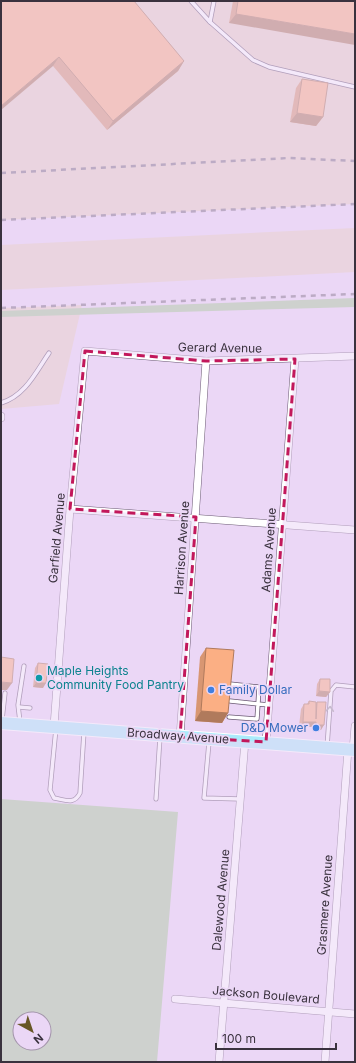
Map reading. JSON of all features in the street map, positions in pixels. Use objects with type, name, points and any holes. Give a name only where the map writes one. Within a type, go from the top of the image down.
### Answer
[{"type":"main road","name":"Broadway Avenue","points":[[2,724],[20,724],[160,736],[266,742],[352,750]]},
{"type":"street","name":"Gerard Avenue","points":[[85,351],[206,361],[355,356]]},
{"type":"street","name":"Garfield Avenue","points":[[55,727],[70,509],[85,351]]},
{"type":"street","name":"Adams Avenue","points":[[266,742],[295,359]]},
{"type":"street","name":"Harrison Avenue","points":[[180,737],[206,361]]},
{"type":"street","points":[[70,509],[196,517],[355,530]]},
{"type":"street","name":"Grasmere Avenue","points":[[325,1062],[355,726]]},
{"type":"street","name":"Dalewood Avenue","points":[[219,1062],[245,741]]},
{"type":"street","name":"Jackson Boulevard","points":[[175,999],[355,1014]]},
{"type":"lane","points":[[191,1],[210,22],[253,60],[269,67],[355,86]]},
{"type":"lane","points":[[210,22],[214,1]]},
{"type":"lane","points":[[1,403],[12,400],[26,388],[50,353]]},
{"type":"lane","points":[[20,724],[19,707],[24,666]]},
{"type":"lane","points":[[229,717],[257,719],[259,687],[230,684]]},
{"type":"lane","points":[[327,748],[331,691],[336,685],[355,687]]},
{"type":"lane","points":[[2,724],[4,694]]},
{"type":"lane","points":[[230,701],[268,705]]},
{"type":"lane","points":[[19,707],[30,708]]},
{"type":"lane","points":[[55,727],[50,790],[54,798],[71,802],[77,799],[80,793],[84,729]]},
{"type":"lane","points":[[156,799],[160,736]]},
{"type":"lane","points":[[209,739],[204,798],[240,799]]},
{"type":"highlighted area","points":[[85,351],[206,361],[295,359],[266,742],[180,737],[196,517],[70,509]]},
{"type":"shaded area","points":[[1,1],[355,1],[355,204],[1,220]]},
{"type":"shaded area","points":[[355,228],[355,272],[1,290],[1,245]]},
{"type":"shaded area","points":[[82,305],[59,404],[1,409],[1,308]]},
{"type":"green space","points":[[355,298],[355,307],[1,317],[1,311]]},
{"type":"green space","points":[[1,799],[178,812],[157,1062],[1,1062]]},
{"type":"building","points":[[1,1],[134,1],[184,61],[113,121],[59,57],[1,106]]},
{"type":"building","points":[[238,1],[355,1],[355,34],[236,14]]},
{"type":"building","points":[[302,79],[328,83],[323,117],[297,113]]},
{"type":"building","name":"Family Dollar","points":[[206,648],[234,650],[228,713],[201,711]]},
{"type":"building","points":[[1,657],[14,659],[12,683],[1,682]]},
{"type":"building","points":[[38,663],[48,664],[46,683],[36,683]]},
{"type":"building","points":[[320,679],[330,679],[330,692],[319,691]]},
{"type":"building","points":[[309,701],[316,702],[316,719],[317,702],[326,702],[324,725],[316,725],[316,722],[303,722],[304,704],[309,704]]},
{"type":"railway","points":[[1,173],[288,158],[355,161]]},
{"type":"railway","points":[[1,220],[355,204]]},
{"type":"railway","points":[[1,308],[355,294]]},
{"type":"place","name":"Maple Heights Community Food Pantry","points":[[39,678]]},
{"type":"place","name":"Family Dollar","points":[[211,690]]},
{"type":"place","name":"D&D Mower","points":[[316,728]]}]
